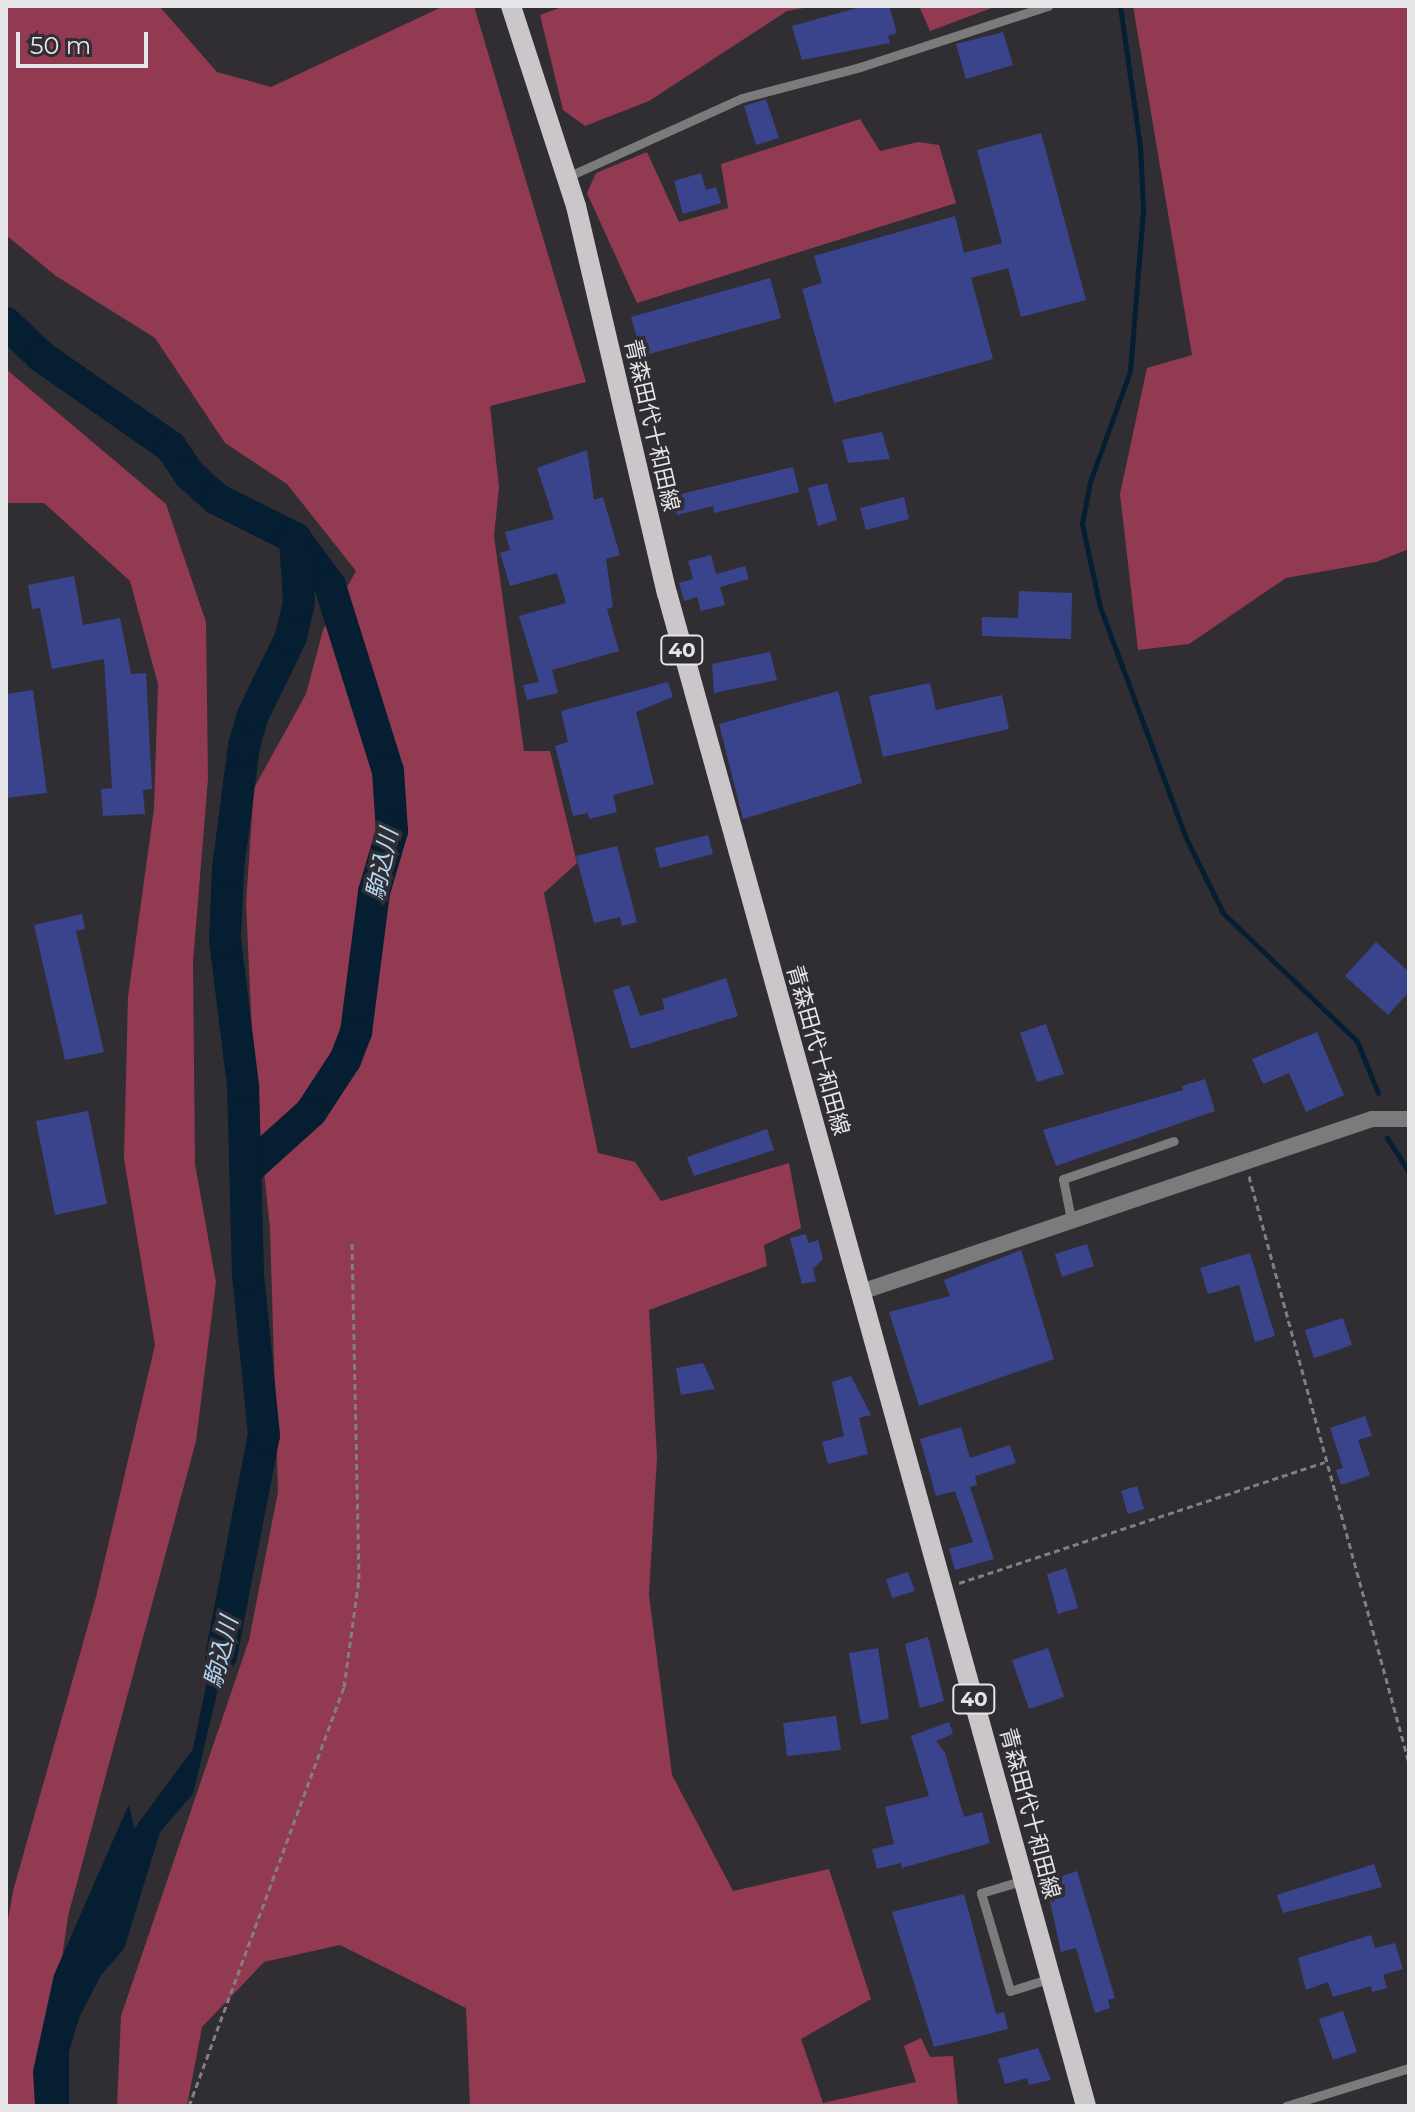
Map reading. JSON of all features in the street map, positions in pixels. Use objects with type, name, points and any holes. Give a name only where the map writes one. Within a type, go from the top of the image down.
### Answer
[{"type":"main road","name":"青森田代十和田線","points":[[511,6],[566,178],[667,593],[1086,2106]]},
{"type":"street","points":[[861,1292],[1372,1119],[1409,1119]]},
{"type":"lane","points":[[566,178],[742,98],[860,67],[1048,6]]},
{"type":"lane","points":[[1071,1219],[1063,1179],[1174,1141]]},
{"type":"lane","points":[[1024,1880],[981,1893],[1010,1991],[1051,1978]]},
{"type":"lane","points":[[1286,2106],[1409,2068]]},
{"type":"path","points":[[1245,1161],[1324,1462],[1409,1763]]},
{"type":"path","points":[[189,2106],[344,1687],[359,1579],[352,1242]]},
{"type":"path","points":[[943,1589],[1324,1462]]},
{"type":"shaded area","points":[[6,6],[159,6],[217,72],[271,87],[444,6],[474,6],[586,382],[490,406],[499,487],[494,536],[524,751],[550,751],[577,863],[544,893],[598,1153],[635,1162],[661,1201],[789,1163],[801,1228],[764,1245],[767,1266],[649,1310],[657,1457],[649,1595],[672,1775],[733,1891],[829,1869],[871,1999],[801,2039],[823,2103],[916,2082],[904,2046],[921,2038],[930,2057],[953,2056],[958,2106],[470,2106],[466,2008],[340,1945],[264,1962],[202,2027],[187,2106],[117,2106],[121,2016],[249,1640],[278,1492],[270,1228],[254,1077],[246,903],[254,788],[306,694],[323,630],[356,571],[287,484],[225,443],[155,338],[56,276],[6,235]]},
{"type":"shaded area","points":[[565,6],[815,6],[787,11],[649,101],[585,126],[563,110],[540,15]]},
{"type":"shaded area","points":[[919,6],[997,6],[930,31]]},
{"type":"shaded area","points":[[1133,6],[1409,6],[1409,549],[1376,562],[1286,578],[1189,644],[1138,650],[1120,494],[1147,368],[1192,355]]},
{"type":"shaded area","points":[[860,119],[880,151],[918,142],[939,145],[956,203],[637,303],[587,193],[596,173],[647,152],[679,222],[728,208],[721,164]]},
{"type":"shaded area","points":[[6,369],[166,504],[206,622],[208,779],[193,962],[195,1164],[216,1282],[196,1441],[68,1916],[41,2106],[6,2106],[6,1932],[13,1891],[96,1597],[155,1345],[124,1159],[128,997],[154,809],[158,684],[130,581],[44,503],[6,503]]},
{"type":"water","points":[[241,1593],[193,1794],[160,1832],[124,1949],[101,1975],[79,2018],[69,2052],[69,2106],[35,2106],[33,2071],[54,1975],[129,1804],[134,1829],[193,1749],[213,1652]]},
{"type":"building","points":[[864,6],[889,6],[897,33],[888,36],[890,43],[802,60],[792,26]]},
{"type":"building","points":[[1003,32],[1013,65],[966,79],[956,44]]},
{"type":"building","points":[[766,99],[779,138],[756,145],[744,106]]},
{"type":"building","points":[[1041,133],[1086,300],[1021,317],[1008,268],[971,278],[993,359],[834,403],[802,289],[822,283],[814,256],[955,216],[964,253],[1002,243],[977,150]]},
{"type":"building","points":[[701,173],[706,190],[716,187],[721,203],[683,214],[674,181]]},
{"type":"building","points":[[770,278],[781,318],[642,356],[631,317]]},
{"type":"building","points":[[882,432],[890,459],[848,463],[842,440]]},
{"type":"building","points":[[587,450],[594,500],[603,497],[620,555],[606,559],[613,607],[607,609],[619,651],[552,670],[558,693],[527,700],[523,685],[539,682],[519,616],[566,603],[557,573],[510,586],[500,553],[510,550],[505,532],[554,519],[537,468]]},
{"type":"building","points":[[793,467],[799,492],[714,513],[713,506],[677,515],[673,496]]},
{"type":"building","points":[[827,483],[837,520],[818,526],[808,488]]},
{"type":"building","points":[[904,497],[909,519],[866,530],[860,508]]},
{"type":"building","points":[[711,555],[716,574],[745,566],[749,579],[720,587],[725,605],[701,611],[697,597],[684,601],[679,583],[693,579],[688,561]]},
{"type":"building","points":[[74,576],[83,625],[120,618],[131,674],[146,673],[152,789],[143,790],[145,814],[103,816],[101,789],[112,788],[104,659],[52,669],[40,608],[32,609],[28,585]]},
{"type":"building","points":[[1019,591],[1072,593],[1071,639],[982,636],[982,617],[1018,618]]},
{"type":"building","points":[[770,652],[777,680],[714,693],[712,664]]},
{"type":"building","points":[[668,682],[673,697],[636,712],[654,784],[613,795],[617,812],[589,819],[588,813],[573,816],[555,746],[568,742],[561,711]]},
{"type":"building","points":[[930,683],[936,710],[1002,695],[1009,729],[883,757],[869,696]]},
{"type":"building","points":[[33,690],[47,793],[6,798],[6,694]]},
{"type":"building","points":[[838,691],[862,783],[743,819],[719,724]]},
{"type":"building","points":[[708,835],[713,854],[660,868],[655,848]]},
{"type":"building","points":[[617,846],[637,922],[622,926],[620,917],[594,923],[576,856]]},
{"type":"building","points":[[82,914],[85,929],[76,931],[104,1052],[65,1060],[34,925]]},
{"type":"building","points":[[1376,942],[1409,972],[1409,992],[1388,1015],[1345,976]]},
{"type":"building","points":[[726,978],[738,1016],[631,1049],[613,990],[629,985],[640,1016],[665,1009],[662,999]]},
{"type":"building","points":[[1046,1024],[1064,1074],[1037,1082],[1020,1033]]},
{"type":"building","points":[[1317,1032],[1344,1095],[1306,1112],[1289,1073],[1263,1084],[1252,1059]]},
{"type":"building","points":[[1205,1079],[1215,1111],[1056,1166],[1043,1130],[1183,1090],[1182,1086]]},
{"type":"building","points":[[88,1111],[107,1204],[55,1215],[36,1121]]},
{"type":"building","points":[[767,1129],[774,1150],[694,1176],[687,1157]]},
{"type":"building","points":[[806,1234],[808,1243],[818,1240],[823,1259],[813,1269],[816,1281],[802,1284],[790,1238]]},
{"type":"building","points":[[1087,1244],[1094,1266],[1062,1277],[1055,1254]]},
{"type":"building","points":[[1021,1250],[1054,1359],[919,1406],[889,1312],[950,1296],[944,1280]]},
{"type":"building","points":[[1250,1253],[1275,1336],[1255,1342],[1239,1285],[1208,1294],[1200,1268]]},
{"type":"building","points":[[1343,1318],[1352,1345],[1314,1358],[1305,1330]]},
{"type":"building","points":[[703,1363],[715,1389],[681,1395],[676,1368]]},
{"type":"building","points":[[851,1376],[871,1415],[859,1418],[868,1454],[828,1464],[822,1442],[844,1436],[832,1382]]},
{"type":"building","points":[[1365,1416],[1372,1436],[1358,1440],[1370,1475],[1341,1485],[1336,1470],[1343,1468],[1330,1428]]},
{"type":"building","points":[[961,1427],[970,1458],[1010,1445],[1016,1463],[975,1476],[977,1485],[970,1487],[994,1559],[955,1570],[949,1549],[973,1542],[955,1491],[936,1496],[920,1439]]},
{"type":"building","points":[[1137,1486],[1144,1509],[1128,1514],[1121,1491]]},
{"type":"building","points":[[1066,1568],[1078,1608],[1058,1614],[1047,1574]]},
{"type":"building","points":[[908,1572],[915,1591],[892,1598],[886,1579]]},
{"type":"building","points":[[928,1637],[944,1701],[920,1708],[905,1644]]},
{"type":"building","points":[[878,1648],[889,1719],[861,1724],[849,1653]]},
{"type":"building","points":[[1048,1648],[1064,1697],[1029,1709],[1012,1660]]},
{"type":"building","points":[[836,1716],[841,1750],[787,1756],[783,1723]]},
{"type":"building","points":[[949,1722],[953,1734],[936,1741],[945,1753],[964,1817],[982,1812],[990,1843],[902,1868],[901,1863],[877,1869],[872,1849],[894,1844],[885,1807],[929,1796],[911,1736]]},
{"type":"building","points":[[1374,1864],[1382,1887],[1283,1913],[1277,1895]]},
{"type":"building","points":[[1077,1871],[1115,1998],[1108,2000],[1110,2008],[1095,2013],[1076,1948],[1061,1952],[1048,1892],[1062,1887],[1059,1877]]},
{"type":"building","points":[[964,1894],[996,2014],[1004,2012],[1008,2029],[934,2047],[892,1912]]},
{"type":"building","points":[[1371,1935],[1375,1948],[1395,1943],[1403,1969],[1383,1975],[1387,1988],[1372,1992],[1371,1986],[1333,1997],[1328,1982],[1306,1990],[1298,1958]]},
{"type":"building","points":[[1343,2011],[1357,2052],[1333,2060],[1319,2019]]},
{"type":"building","points":[[1038,2048],[1051,2080],[1029,2085],[1027,2078],[1005,2084],[998,2059]]},
{"type":"waterway","points":[[1120,6],[1140,146],[1143,210],[1130,371],[1090,482],[1082,524],[1100,607],[1185,836],[1223,913],[1357,1041],[1378,1093]]},
{"type":"waterway","name":"駒込川","points":[[6,323],[42,357],[171,447],[190,475],[217,499],[295,538],[330,586],[388,771],[392,831],[374,892],[356,1032],[345,1060],[311,1112],[248,1169]]},
{"type":"waterway","name":"駒込川","points":[[221,1656],[264,1435],[248,1274],[243,1086],[225,939],[228,869],[244,746],[253,715],[291,637],[299,602],[295,538]]},
{"type":"waterway","points":[[1387,1138],[1409,1172]]}]
